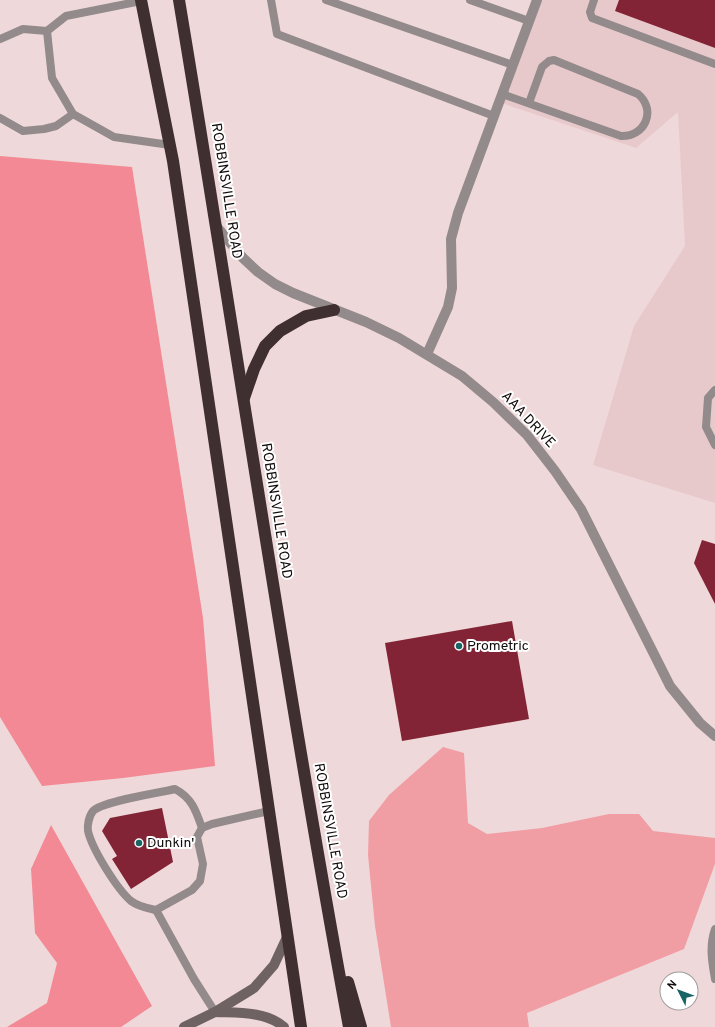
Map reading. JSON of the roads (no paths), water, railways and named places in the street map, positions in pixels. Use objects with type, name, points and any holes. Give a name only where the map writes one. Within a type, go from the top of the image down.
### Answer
[{"type":"highway","points":[[141,0],[170,145],[301,1027]]},
{"type":"highway","name":"ROBBINSVILLE ROAD","points":[[179,0],[217,227],[243,401],[293,707],[349,1027]]},
{"type":"highway","points":[[243,401],[254,369],[265,346],[280,331],[306,316],[334,310]]},
{"type":"highway","points":[[331,929],[361,1027]]},
{"type":"street","points":[[427,354],[448,307],[452,288],[451,238],[456,220],[537,0]]},
{"type":"street","name":"AAA DRIVE","points":[[217,227],[258,272],[275,284],[293,293],[366,322],[392,334],[427,354],[462,376],[493,402],[527,435],[556,471],[581,509],[670,686],[700,723],[715,736]]},
{"type":"street","points":[[184,1027],[215,1012],[254,988],[274,965],[287,937]]},
{"type":"street","points":[[215,1012],[243,1013],[262,1016],[278,1022],[284,1027]]},
{"type":"lane","points":[[0,39],[23,29],[46,30],[66,16],[141,0]]},
{"type":"lane","points":[[271,0],[277,34],[494,116]]},
{"type":"lane","points":[[326,0],[513,66]]},
{"type":"lane","points":[[470,0],[529,21]]},
{"type":"lane","points":[[594,0],[590,12],[592,18],[715,64]]},
{"type":"lane","points":[[46,30],[52,78],[73,114],[114,137],[170,145]]},
{"type":"lane","points":[[502,94],[621,136],[628,136],[635,133],[644,125],[647,116],[647,108],[644,98],[638,94],[554,60],[542,67],[529,103]]},
{"type":"lane","points":[[0,118],[23,131],[56,126],[73,114]]},
{"type":"lane","points":[[715,390],[708,398],[706,427],[715,445]]},
{"type":"lane","points":[[202,828],[196,811],[186,795],[175,789],[105,804],[93,811],[88,821],[88,831],[95,848],[112,878],[121,890],[131,901],[140,907],[156,910],[192,890],[200,881],[203,864],[197,837],[202,828],[212,824],[269,811]]},
{"type":"lane","points":[[156,910],[194,979],[215,1012]]},
{"type":"lane","points":[[715,929],[712,936],[711,953],[715,979]]},
{"type":"place","name":"Prometric","points":[[459,646]]},
{"type":"place","name":"Dunkin'","points":[[139,843]]}]
